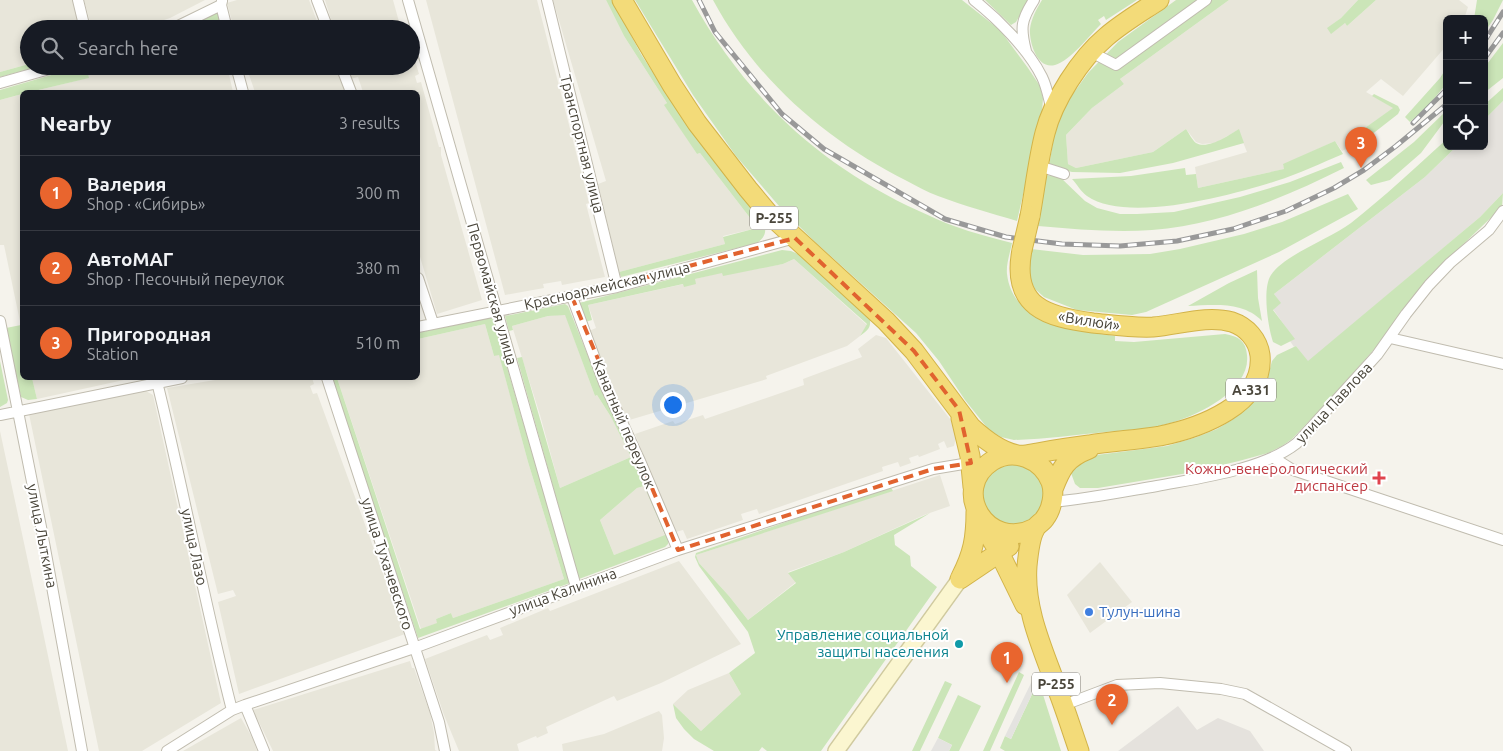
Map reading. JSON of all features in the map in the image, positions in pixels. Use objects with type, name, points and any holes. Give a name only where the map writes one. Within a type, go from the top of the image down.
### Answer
[{"type":"highway","name":"Р-255","points":[[622,0],[649,48],[697,123],[763,207],[886,321],[926,365],[971,426],[982,437],[995,447],[1029,458],[1042,467],[1047,475],[1052,496],[1049,512],[1031,530],[1027,568],[1031,617]]},
{"type":"highway","name":"«Вилюй»","points":[[1104,442],[1170,434],[1230,409],[1244,399],[1256,381],[1260,362],[1256,343],[1248,332],[1237,324],[1211,320],[1154,327],[1127,327],[1072,320],[1046,313],[1030,301],[1023,288],[1022,250],[1045,133],[1052,110],[1090,52],[1106,37],[1159,0]]},
{"type":"highway","name":"Р-255","points":[[959,410],[971,463],[974,501],[1031,617],[1064,705],[1078,751]]},
{"type":"highway","name":"А-331","points":[[1020,456],[1104,442]]},
{"type":"highway","name":"А-331","points":[[1052,496],[1060,472],[1074,454],[1104,442]]},
{"type":"highway","points":[[960,579],[973,550],[975,537],[974,487],[980,473],[986,466],[998,458],[1011,455],[1020,456]]},
{"type":"highway","points":[[974,501],[983,521],[999,532],[1014,535],[1031,530]]},
{"type":"highway","points":[[960,579],[1031,530]]},
{"type":"main road","points":[[836,751],[960,579]]},
{"type":"street","points":[[78,0],[82,20]]},
{"type":"street","points":[[317,0],[325,20]]},
{"type":"street","name":"Первомайская улица","points":[[408,0],[414,20]]},
{"type":"street","name":"Транспортная улица","points":[[547,0],[617,287]]},
{"type":"street","points":[[974,0],[990,13],[1026,52],[1042,77],[1052,110]]},
{"type":"street","points":[[1026,52],[1022,27],[1024,16],[1034,0]]},
{"type":"street","points":[[1090,52],[1116,65],[1206,0]]},
{"type":"street","points":[[189,20],[222,2],[225,20]]},
{"type":"street","name":"Первомайская улица","points":[[420,42],[576,587]]},
{"type":"street","points":[[0,83],[28,75]]},
{"type":"street","points":[[238,75],[242,90]]},
{"type":"street","points":[[344,75],[350,90]]},
{"type":"street","points":[[1039,166],[1064,174]]},
{"type":"street","name":"улица Павлова","points":[[1052,496],[1083,500],[1207,477],[1274,458],[1297,443],[1378,355],[1406,314],[1429,285],[1450,263],[1489,230],[1503,211]]},
{"type":"street","name":"Красноармейская улица","points":[[420,326],[617,287],[795,238]]},
{"type":"street","points":[[420,284],[433,323]]},
{"type":"street","name":"Канатный переулок","points":[[572,297],[604,383],[637,453],[678,550]]},
{"type":"street","name":"улица Лыткина","points":[[0,321],[42,532],[82,751]]},
{"type":"street","points":[[1390,338],[1503,364]]},
{"type":"street","points":[[0,415],[170,380]]},
{"type":"street","name":"улица Тухачевского","points":[[328,380],[439,722],[445,751]]},
{"type":"street","name":"улица Лазо","points":[[157,382],[176,456],[215,643],[232,710]]},
{"type":"street","name":"улица Калинина","points":[[167,751],[232,710],[245,704],[414,648],[678,550],[933,469],[998,458]]},
{"type":"street","points":[[1274,458],[1293,470],[1503,540]]},
{"type":"street","points":[[1064,705],[1117,685],[1160,683],[1221,689],[1245,694],[1346,751]]},
{"type":"street","points":[[245,704],[264,751]]},
{"type":"highlighted area","points":[[795,238],[914,351],[959,410],[971,463],[933,469],[678,550],[572,297]]},
{"type":"shaded area","points":[[0,0],[73,0],[78,20],[20,20],[20,66],[0,72]]},
{"type":"shaded area","points":[[84,0],[205,0],[164,20],[90,20]]},
{"type":"shaded area","points":[[237,0],[309,0],[317,20],[232,20],[227,3]]},
{"type":"shaded area","points":[[325,0],[393,0],[399,20],[331,20]]},
{"type":"shaded area","points":[[426,0],[537,0],[589,203],[586,204],[605,277],[562,285],[561,281],[543,284],[544,288],[505,295]]},
{"type":"shaded area","points":[[553,0],[606,0],[624,36],[667,103],[665,105],[697,154],[700,153],[754,223],[753,229],[723,236],[725,244],[619,272],[598,184],[606,181]]},
{"type":"shaded area","points":[[1229,0],[1358,0],[1341,18],[1328,28],[1345,23],[1347,26],[1376,0],[1459,0],[1468,7],[1465,15],[1443,15],[1443,50],[1403,96],[1381,79],[1366,92],[1394,108],[1362,130],[1366,139],[1342,151],[1335,141],[1283,165],[1285,169],[1198,188],[1195,167],[1247,152],[1238,130],[1215,143],[1202,144],[1196,142],[1186,129],[1153,152],[1076,168],[1068,164],[1066,135],[1092,108],[1124,84],[1120,79]]},
{"type":"shaded area","points":[[87,75],[229,75],[233,90],[38,90],[88,78]]},
{"type":"shaded area","points":[[249,75],[338,75],[344,90],[254,90]]},
{"type":"shaded area","points":[[349,75],[417,75],[415,76],[417,83],[421,82],[439,147],[441,147],[441,155],[482,300],[437,314],[420,257],[420,90],[362,90],[358,77],[350,79]]},
{"type":"shaded area","points":[[20,95],[20,321],[4,245],[0,245],[0,100]]},
{"type":"shaded area","points":[[1503,101],[1503,193],[1480,217],[1308,362],[1290,341],[1294,339],[1273,309],[1280,303],[1274,294],[1425,177],[1453,150],[1488,150],[1488,116]]},
{"type":"shaded area","points":[[794,259],[867,325],[860,336],[847,346],[766,376],[767,379],[626,421],[589,331],[596,328],[588,305],[684,284],[684,286],[695,279],[723,272],[723,275],[783,264]]},
{"type":"shaded area","points":[[565,314],[595,396],[597,395],[611,417],[631,457],[560,488],[540,415],[512,326],[548,316]]},
{"type":"shaded area","points":[[485,324],[494,356],[499,354],[528,462],[564,579],[453,618],[451,613],[436,619],[438,623],[421,629],[338,380],[420,380],[420,339]]},
{"type":"shaded area","points":[[876,335],[886,338],[958,429],[954,446],[947,448],[944,441],[938,444],[940,449],[919,457],[918,455],[909,458],[911,463],[900,467],[898,462],[882,467],[883,471],[759,514],[757,509],[741,514],[743,520],[687,539],[683,530],[672,533],[635,434],[673,421],[675,424],[703,415],[705,419],[804,385],[803,379],[862,357],[858,349]]},
{"type":"shaded area","points":[[32,380],[124,380],[37,399]]},
{"type":"shaded area","points":[[215,380],[313,380],[314,384],[310,386],[313,394],[317,393],[405,634],[239,694],[218,602],[236,596],[233,590],[218,594],[167,388]]},
{"type":"shaded area","points":[[146,391],[153,395],[221,703],[142,751],[99,751],[29,414]]},
{"type":"shaded area","points":[[0,431],[39,613],[68,751],[0,751]]},
{"type":"shaded area","points":[[940,475],[950,506],[924,515],[844,552],[788,572],[796,582],[748,620],[699,563],[696,555]]},
{"type":"shaded area","points":[[644,486],[665,536],[614,555],[600,520],[637,488]]},
{"type":"shaded area","points":[[679,561],[741,644],[661,683],[617,701],[614,696],[546,727],[548,733],[517,744],[519,751],[459,751],[444,715],[425,659],[487,635],[490,640],[503,635],[500,628],[548,608],[550,611]]},
{"type":"shaded area","points":[[1100,562],[1132,602],[1090,633],[1067,595]]},
{"type":"shaded area","points":[[410,661],[430,713],[435,750],[437,751],[273,751],[253,710]]},
{"type":"shaded area","points":[[729,673],[741,694],[701,731],[673,704],[688,690]]},
{"type":"shaded area","points":[[1032,681],[1034,690],[1011,739],[1005,736]]},
{"type":"shaded area","points":[[1178,706],[1197,730],[1218,718],[1250,731],[1264,751],[1118,751]]},
{"type":"shaded area","points":[[659,711],[662,715],[664,738],[662,751],[563,751],[562,744],[604,734]]},
{"type":"shaded area","points":[[241,718],[253,739],[257,751],[183,751]]},
{"type":"shaded area","points":[[938,738],[952,745],[949,751],[931,751]]},
{"type":"green space","points":[[606,0],[612,0],[641,54],[699,141],[763,221],[765,233],[757,243],[621,277],[619,272],[725,244],[723,237],[753,229],[754,223],[700,153],[697,154],[664,105],[667,103],[624,36]]},
{"type":"green space","points":[[635,0],[692,0],[735,67],[761,97],[817,150],[883,193],[919,211],[961,229],[1012,243],[1007,274],[1012,291],[1021,304],[1033,314],[1048,322],[1065,327],[1115,336],[1115,341],[1134,342],[1225,334],[1234,336],[1243,343],[1247,355],[1246,367],[1241,379],[1233,389],[1210,406],[1185,418],[1157,426],[1014,440],[1001,437],[989,430],[965,400],[939,361],[916,333],[814,241],[779,206],[736,156],[693,95]]},
{"type":"green space","points":[[713,0],[962,0],[1000,30],[1040,86],[1043,98],[1042,112],[1017,221],[930,193],[877,165],[849,147],[796,106],[772,82],[730,29]]},
{"type":"green space","points":[[985,0],[1029,0],[1016,22],[1011,25]]},
{"type":"green space","points":[[1042,0],[1137,0],[1106,20],[1104,16],[1098,20],[1101,24],[1073,53],[1061,63],[1049,65],[1043,63],[1035,54],[1030,34],[1033,18]]},
{"type":"green space","points":[[1176,0],[1229,0],[1120,79],[1124,84],[1092,108],[1066,135],[1068,164],[1076,168],[1153,152],[1186,129],[1196,143],[1206,145],[1218,141],[1239,129],[1244,143],[1173,163],[1120,173],[1072,172],[1049,166],[1056,124],[1070,98],[1088,73],[1118,42]]},
{"type":"green space","points":[[1358,0],[1376,0],[1347,26],[1345,23],[1331,34],[1327,28],[1341,18]]},
{"type":"green space","points":[[1477,0],[1503,0],[1488,27],[1488,15],[1475,15]]},
{"type":"green space","points":[[217,13],[221,20],[203,20]]},
{"type":"green space","points":[[1503,43],[1503,78],[1488,90],[1488,63]]},
{"type":"green space","points":[[20,66],[20,72],[0,77],[0,72]]},
{"type":"green space","points":[[1443,73],[1443,88],[1428,106],[1410,122],[1405,117]]},
{"type":"green space","points":[[51,75],[88,75],[89,78],[38,90],[20,90],[20,95],[0,100],[0,90]]},
{"type":"green space","points":[[1503,88],[1503,101],[1488,116],[1488,101]]},
{"type":"green space","points":[[1374,94],[1398,106],[1400,110],[1398,114],[1366,139],[1362,130],[1393,108],[1372,96]]},
{"type":"green space","points":[[1443,114],[1443,123],[1421,153],[1390,180],[1371,185],[1366,180],[1414,142]]},
{"type":"green space","points":[[1335,141],[1343,154],[1302,172],[1234,193],[1180,204],[1127,207],[1105,204],[1087,196],[1072,179],[1131,176],[1185,168],[1186,175],[1196,174],[1198,188],[1284,169],[1283,164]]},
{"type":"green space","points":[[1443,143],[1443,150],[1453,150],[1425,177],[1274,294],[1281,303],[1273,310],[1295,339],[1281,346],[1273,342],[1269,327],[1266,298],[1268,281],[1271,275],[1286,261],[1351,223]]},
{"type":"green space","points":[[1341,162],[1344,168],[1298,190],[1251,208],[1202,222],[1138,231],[1038,226],[1046,175],[1060,177],[1085,201],[1097,208],[1120,214],[1137,214],[1174,212],[1240,197],[1290,182]]},
{"type":"green space","points":[[1503,193],[1502,207],[1452,255],[1393,328],[1331,398],[1292,439],[1282,446],[1268,453],[1188,473],[1098,488],[1080,488],[1075,484],[1071,473],[1074,465],[1089,456],[1167,446],[1217,429],[1232,420],[1252,403],[1259,393],[1272,361],[1277,355],[1296,346],[1308,361],[1480,217]]},
{"type":"green space","points":[[1348,194],[1358,209],[1279,252],[1146,312],[1132,315],[1077,310],[1044,297],[1035,289],[1029,278],[1031,249],[1083,255],[1150,254],[1180,249],[1244,234],[1282,222]]},
{"type":"green space","points":[[782,250],[798,254],[870,320],[867,331],[860,336],[867,324],[794,259],[783,264],[723,276],[722,273],[695,279],[696,284],[684,287],[683,284],[588,305],[592,320],[585,322],[579,303]]},
{"type":"green space","points":[[1257,270],[1258,298],[1262,321],[1246,310],[1237,307],[1217,305],[1188,306],[1229,283]]},
{"type":"green space","points":[[565,304],[568,306],[604,396],[612,409],[669,539],[665,547],[579,579],[517,358],[522,357],[560,488],[631,457],[611,417],[597,395],[595,396],[565,315],[548,316],[512,326],[513,330],[509,331],[505,316]],"holes":[[[644,486],[665,535],[614,555],[600,520],[637,488]]]},
{"type":"green space","points":[[492,316],[570,583],[418,638],[332,380],[338,380],[420,629],[437,623],[436,619],[451,613],[453,618],[564,579],[528,462],[499,355],[494,356],[485,324],[420,339],[420,333]]},
{"type":"green space","points":[[20,325],[20,380],[32,380],[37,399],[28,400],[21,397],[6,328]]},
{"type":"green space","points":[[0,361],[8,400],[7,403],[0,407]]},
{"type":"green space","points":[[1010,462],[1035,470],[1047,494],[1038,518],[1008,528],[984,510],[982,485],[992,469]]},
{"type":"green space","points":[[890,486],[893,491],[696,555],[699,563],[748,620],[796,583],[788,573],[844,552],[930,513],[894,535],[895,545],[910,556],[911,566],[937,587],[821,751],[767,751],[762,747],[759,751],[714,751],[694,739],[676,718],[673,704],[701,731],[741,694],[729,673],[755,653],[748,632],[699,566],[695,557],[696,553]]},
{"type":"green space","points":[[1019,672],[1024,675],[990,751],[983,751]]},
{"type":"green space","points":[[1038,679],[1061,751],[1005,751],[1000,748],[1005,736],[1011,739],[1034,690],[1032,681]]},
{"type":"green space","points":[[945,681],[952,684],[920,751],[912,751]]},
{"type":"green space","points":[[958,695],[981,706],[959,751],[949,751],[952,745],[938,738]]},
{"type":"railway","points":[[699,0],[715,32],[782,114],[824,149],[945,219],[1006,237],[1062,244],[1120,246],[1177,241],[1233,229],[1286,211],[1334,188],[1364,170],[1446,105]]},
{"type":"railway","points":[[1488,36],[1503,12]]},
{"type":"railway","points":[[1488,54],[1503,33]]},
{"type":"railway","points":[[1413,123],[1443,93]]},
{"type":"place","name":"Пригородная","points":[[1361,168]]},
{"type":"place","name":"Кожно-венерологический диспансер","points":[[1379,478]]},
{"type":"place","name":"Тулун-шина","points":[[1089,612]]},
{"type":"place","name":"Управление социальной защиты населения","points":[[959,644]]},
{"type":"place","name":"Валерия","points":[[1007,683]]},
{"type":"place","name":"АвтоМАГ","points":[[1112,725]]}]
